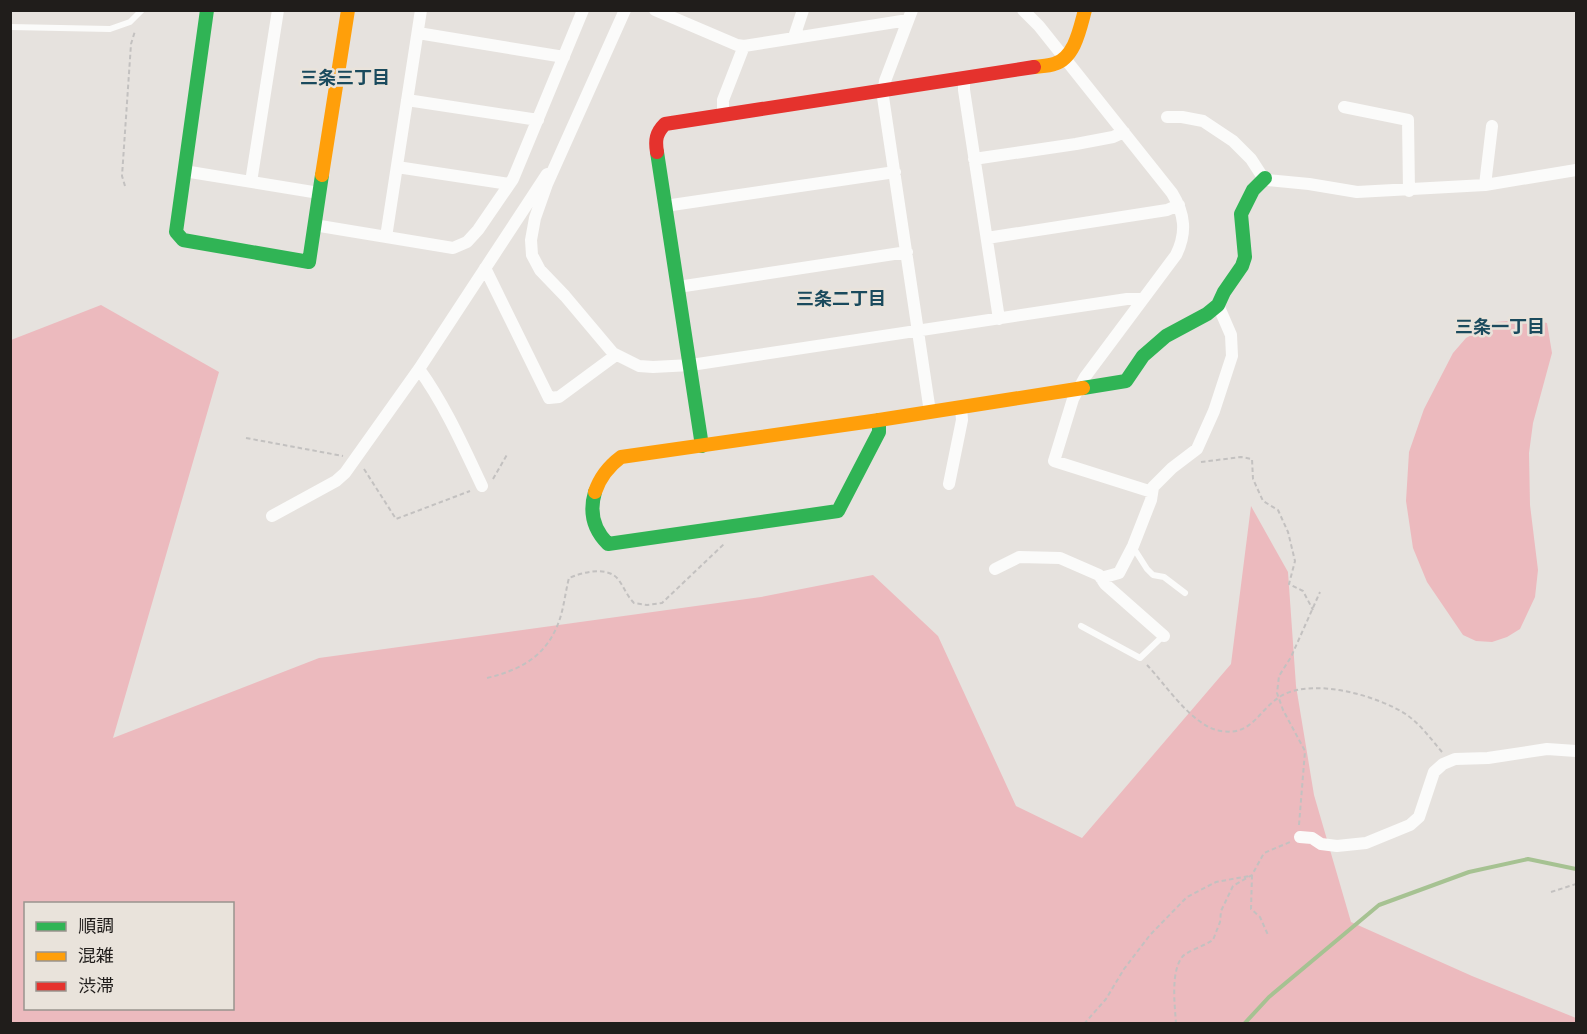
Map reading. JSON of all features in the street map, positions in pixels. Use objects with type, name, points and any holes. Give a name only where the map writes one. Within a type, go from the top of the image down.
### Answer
[{"type":"street","points":[[207,10],[176,232],[183,240],[309,262],[348,10]]},
{"type":"street","points":[[251,182],[278,10]]},
{"type":"street","points":[[386,237],[421,10]]},
{"type":"street","points":[[314,225],[453,248],[467,242],[478,230],[509,184],[583,10]]},
{"type":"street","points":[[625,10],[586,101],[556,161],[535,218],[531,240],[532,255],[540,270],[616,355],[639,366],[691,365],[1127,299],[1142,299]]},
{"type":"street","points":[[655,10],[744,46],[910,15]]},
{"type":"street","points":[[794,37],[803,10]]},
{"type":"street","points":[[1023,10],[1065,58],[1179,205],[1185,227],[1182,243],[1176,255],[1085,377],[1073,399],[1054,461],[1152,492]]},
{"type":"street","points":[[702,446],[691,365],[664,206],[655,142],[657,132],[665,124],[1056,64],[1073,48],[1085,10]]},
{"type":"street","points":[[910,15],[883,90],[930,412]]},
{"type":"street","points":[[418,33],[564,57]]},
{"type":"street","points":[[723,115],[723,100],[744,46]]},
{"type":"street","points":[[964,78],[999,319]]},
{"type":"street","points":[[407,100],[538,120]]},
{"type":"street","points":[[1344,107],[1408,120],[1409,190]]},
{"type":"street","points":[[1167,117],[1203,121],[1233,141],[1268,180],[1357,192],[1485,185],[1576,170]]},
{"type":"street","points":[[1485,185],[1492,126]]},
{"type":"street","points":[[974,159],[1076,144],[1113,137],[1124,132]]},
{"type":"street","points":[[272,516],[336,481],[345,473],[418,369],[532,193],[556,161]]},
{"type":"street","points":[[397,167],[509,184]]},
{"type":"street","points":[[184,171],[319,193]]},
{"type":"street","points":[[664,206],[894,172]]},
{"type":"street","points":[[879,420],[879,432],[838,511],[608,544],[600,538],[596,529],[592,505],[595,490],[604,473],[613,462],[621,457],[879,420],[1126,381],[1143,356],[1166,336],[1207,314],[1218,305],[1245,257],[1241,214],[1253,190],[1265,178]]},
{"type":"street","points":[[987,238],[1167,210],[1179,205]]},
{"type":"street","points":[[678,287],[906,252]]},
{"type":"street","points":[[485,267],[549,398],[559,397],[616,355]]},
{"type":"street","points":[[1101,578],[1119,573],[1132,546],[1153,488],[1172,468],[1197,449],[1214,411],[1232,356],[1231,335],[1218,305]]},
{"type":"street","points":[[418,369],[431,386],[452,424],[482,486]]},
{"type":"street","points":[[949,484],[962,420],[961,407]]},
{"type":"street","points":[[995,569],[1019,557],[1060,558],[1099,575],[1105,584],[1164,636]]},
{"type":"street","points":[[1300,837],[1312,838],[1321,844],[1337,846],[1366,843],[1410,825],[1419,817],[1434,772],[1455,759],[1488,758],[1547,748],[1576,751]]},
{"type":"lane","points":[[10,27],[110,29],[130,22],[141,12]]},
{"type":"lane","points":[[1132,546],[1147,569],[1154,575],[1164,577],[1185,593]]},
{"type":"lane","points":[[1082,626],[1140,658],[1164,636]]},
{"type":"path","points":[[125,186],[122,176],[131,44],[141,12]]},
{"type":"path","points":[[246,438],[308,451],[356,457],[396,519],[482,486],[494,479],[508,453]]},
{"type":"path","points":[[1200,462],[1241,457],[1252,459],[1253,479],[1263,501],[1278,510],[1288,532],[1295,561],[1289,584],[1303,591],[1313,610]]},
{"type":"path","points":[[487,678],[533,660],[545,646],[558,624],[569,578],[580,573],[602,571],[614,574],[629,599],[634,603],[662,603],[723,545],[726,541],[727,527]]},
{"type":"path","points":[[1268,935],[1260,917],[1251,909],[1252,875],[1264,853],[1300,837],[1298,816],[1305,751],[1283,710],[1277,693],[1279,676],[1291,657],[1320,592]]},
{"type":"path","points":[[1140,658],[1191,715],[1206,726],[1220,731],[1242,730],[1279,697],[1291,691],[1316,688],[1340,690],[1378,700],[1406,714],[1418,723],[1449,761]]},
{"type":"path","points":[[1084,1023],[1106,999],[1124,969],[1150,935],[1187,897],[1216,882],[1252,875]]},
{"type":"path","points":[[1176,1023],[1174,985],[1179,962],[1184,954],[1213,940],[1220,922],[1221,911],[1233,886],[1252,875]]},
{"type":"path","points":[[1551,892],[1576,884]]},
{"type":"shaded area","points":[[101,305],[219,372],[113,738],[319,658],[761,597],[873,575],[938,636],[1016,806],[1082,838],[1231,664],[1251,506],[1288,572],[1296,686],[1314,795],[1351,922],[1472,976],[1576,1018],[1576,1024],[11,1024],[11,340]]},
{"type":"shaded area","points":[[1530,319],[1547,323],[1552,353],[1533,423],[1529,453],[1530,505],[1538,570],[1535,597],[1520,629],[1492,642],[1476,641],[1463,635],[1427,582],[1413,548],[1406,501],[1409,452],[1424,409],[1453,353],[1466,338],[1496,322]]},
{"type":"waterway","points":[[1244,1024],[1269,997],[1379,905],[1469,872],[1528,859],[1576,869]]},
{"type":"traffic: fast","points":[[207,10],[176,232],[183,240],[309,262],[322,175]]},
{"type":"traffic: fast","points":[[657,152],[702,446]]},
{"type":"traffic: fast","points":[[1083,388],[1126,381],[1143,356],[1166,336],[1207,314],[1218,305],[1245,257],[1241,214],[1253,190],[1265,178]]},
{"type":"traffic: fast","points":[[595,492],[592,506],[594,520],[608,544],[838,511],[879,432],[879,420]]},
{"type":"traffic: slow","points":[[322,175],[348,10]]},
{"type":"traffic: slow","points":[[1034,67],[1054,64],[1067,56],[1079,33],[1085,10]]},
{"type":"traffic: slow","points":[[595,492],[605,472],[621,457],[1083,388]]},
{"type":"traffic: jam","points":[[657,152],[657,137],[665,124],[1034,67]]},
{"type":"district","name":"三条三丁目","points":[[345,77]]},
{"type":"district","name":"三条二丁目","points":[[841,298]]},
{"type":"district","name":"三条一丁目","points":[[1500,326]]}]
